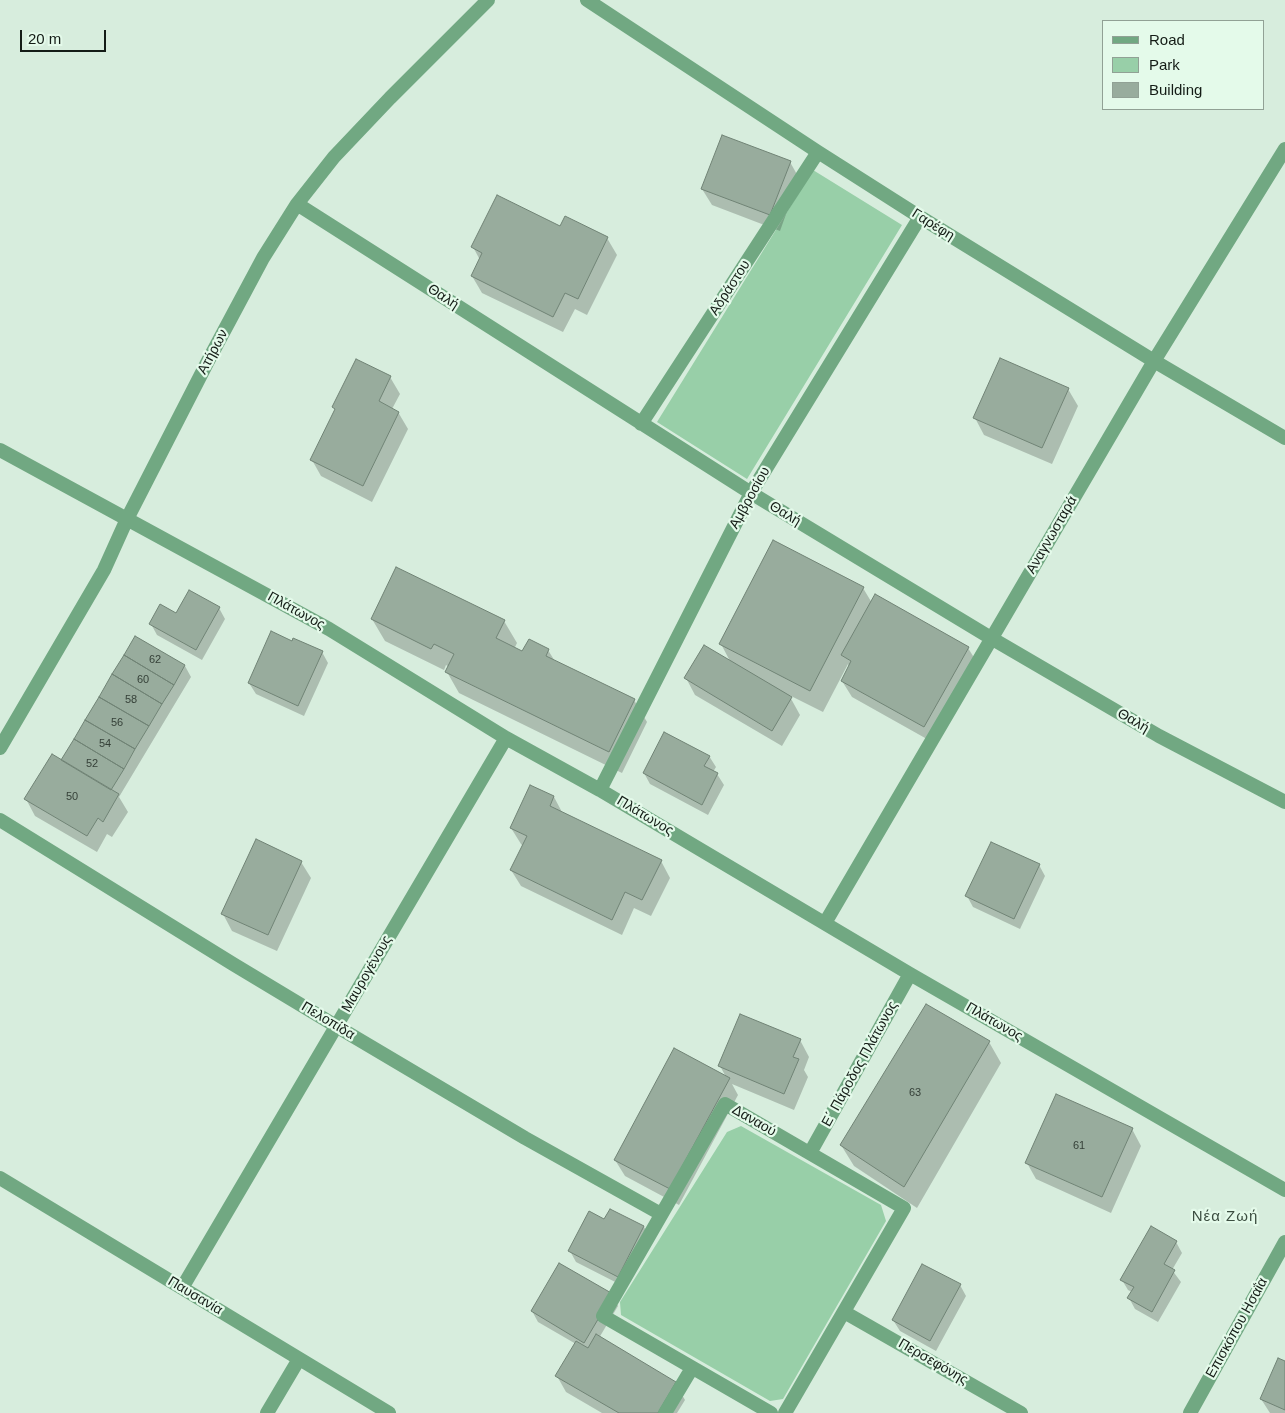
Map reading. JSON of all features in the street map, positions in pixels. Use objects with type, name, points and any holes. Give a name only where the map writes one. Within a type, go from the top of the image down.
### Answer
[{"type":"street","name":"Ατήρων","points":[[0,748],[104,570],[127,519],[208,361],[263,258],[297,204],[334,157],[488,0]]},
{"type":"street","name":"Γαρέφη","points":[[587,0],[920,217],[1154,361],[1285,438]]},
{"type":"street","name":"Αναγνωσταρά","points":[[824,923],[1154,361],[1285,149]]},
{"type":"street","name":"Αδράστου","points":[[641,424],[818,152]]},
{"type":"street","name":"Θαλή","points":[[297,204],[751,493],[991,638],[1159,736],[1285,802]]},
{"type":"street","name":"Αμβροσίου","points":[[600,790],[751,493],[920,217]]},
{"type":"street","name":"Πλάτωνος","points":[[0,450],[329,629],[506,738],[600,790],[910,974],[1285,1190]]},
{"type":"street","name":"Μαυρογένους","points":[[182,1288],[506,738]]},
{"type":"street","name":"Πελοπίδα","points":[[0,820],[232,964],[336,1026],[525,1138],[661,1214]]},
{"type":"street","name":"Ε΄ Πάροδος Πλάτωνος","points":[[810,1153],[910,974]]},
{"type":"street","name":"Δαναού","points":[[771,1413],[603,1316],[725,1104],[904,1208],[785,1413]]},
{"type":"street","name":"Παυσανία","points":[[0,1178],[389,1413]]},
{"type":"street","name":"Επισκόπου Ησαΐα","points":[[1190,1413],[1285,1242]]},
{"type":"street","name":"Περσεφόνης","points":[[844,1312],[1022,1413]]},
{"type":"street","points":[[267,1413],[299,1359]]},
{"type":"street","points":[[665,1413],[692,1368]]},
{"type":"green space","points":[[813,170],[902,225],[747,479],[657,422]]},
{"type":"green space","points":[[741,1126],[881,1205],[886,1221],[783,1399],[770,1401],[621,1315],[620,1302],[727,1132]]},
{"type":"building","points":[[722,135],[791,161],[770,215],[701,189]]},
{"type":"building","points":[[497,195],[560,226],[565,216],[608,237],[578,299],[565,293],[553,317],[471,276],[482,253],[471,247]]},
{"type":"building","points":[[1000,358],[1069,388],[1042,448],[973,418]]},
{"type":"building","points":[[356,359],[391,376],[379,401],[399,412],[363,486],[310,460],[335,409],[332,407]]},
{"type":"building","points":[[773,540],[864,587],[810,691],[719,644]]},
{"type":"building","points":[[396,567],[505,620],[496,638],[522,651],[529,639],[549,649],[546,656],[635,699],[609,752],[445,672],[454,654],[434,644],[431,649],[371,619]]},
{"type":"building","points":[[189,590],[220,607],[196,650],[149,624],[160,604],[176,613]]},
{"type":"building","points":[[875,594],[969,647],[924,727],[841,681],[851,661],[841,655]]},
{"type":"building","points":[[271,631],[292,641],[293,638],[323,651],[298,706],[248,683]]},
{"type":"building","points":[[135,636],[185,665],[174,685],[124,655]]},
{"type":"building","points":[[704,645],[792,697],[772,731],[684,678]]},
{"type":"building","points":[[124,655],[174,685],[162,704],[112,674]]},
{"type":"building","points":[[112,674],[162,704],[149,726],[99,697]]},
{"type":"building","points":[[99,697],[149,726],[135,749],[85,720]]},
{"type":"building","points":[[85,720],[135,749],[124,769],[74,739]]},
{"type":"building","points":[[664,732],[710,756],[704,766],[718,773],[702,805],[643,773]]},
{"type":"building","points":[[74,739],[124,769],[111,790],[61,760]]},
{"type":"building","points":[[52,754],[119,794],[103,822],[98,818],[87,836],[24,799]]},
{"type":"building","points":[[530,785],[554,796],[550,806],[662,860],[642,900],[625,892],[612,920],[510,870],[527,836],[510,828]]},
{"type":"building","points":[[256,839],[302,861],[268,935],[221,914]]},
{"type":"building","points":[[991,842],[1040,864],[1014,919],[965,896]]},
{"type":"building","points":[[926,1004],[990,1041],[904,1187],[840,1145]]},
{"type":"building","points":[[740,1014],[801,1039],[793,1057],[799,1059],[784,1094],[718,1066]]},
{"type":"building","points":[[674,1048],[730,1078],[670,1189],[614,1160]]},
{"type":"building","points":[[1056,1094],[1133,1128],[1102,1197],[1025,1163]]},
{"type":"building","points":[[610,1209],[644,1226],[618,1277],[568,1251],[589,1211],[604,1219]]},
{"type":"building","points":[[1151,1226],[1177,1241],[1164,1264],[1175,1270],[1152,1312],[1127,1298],[1134,1287],[1120,1280]]},
{"type":"building","points":[[559,1263],[613,1294],[584,1343],[531,1311]]},
{"type":"building","points":[[922,1264],[961,1284],[930,1341],[892,1320]]},
{"type":"building","points":[[596,1334],[676,1382],[658,1413],[619,1413],[555,1376],[576,1341],[588,1348]]},
{"type":"building","points":[[1278,1358],[1285,1361],[1285,1410],[1260,1399]]},
{"type":"district","name":"Νέα Ζωή","points":[[1225,1217]]}]
